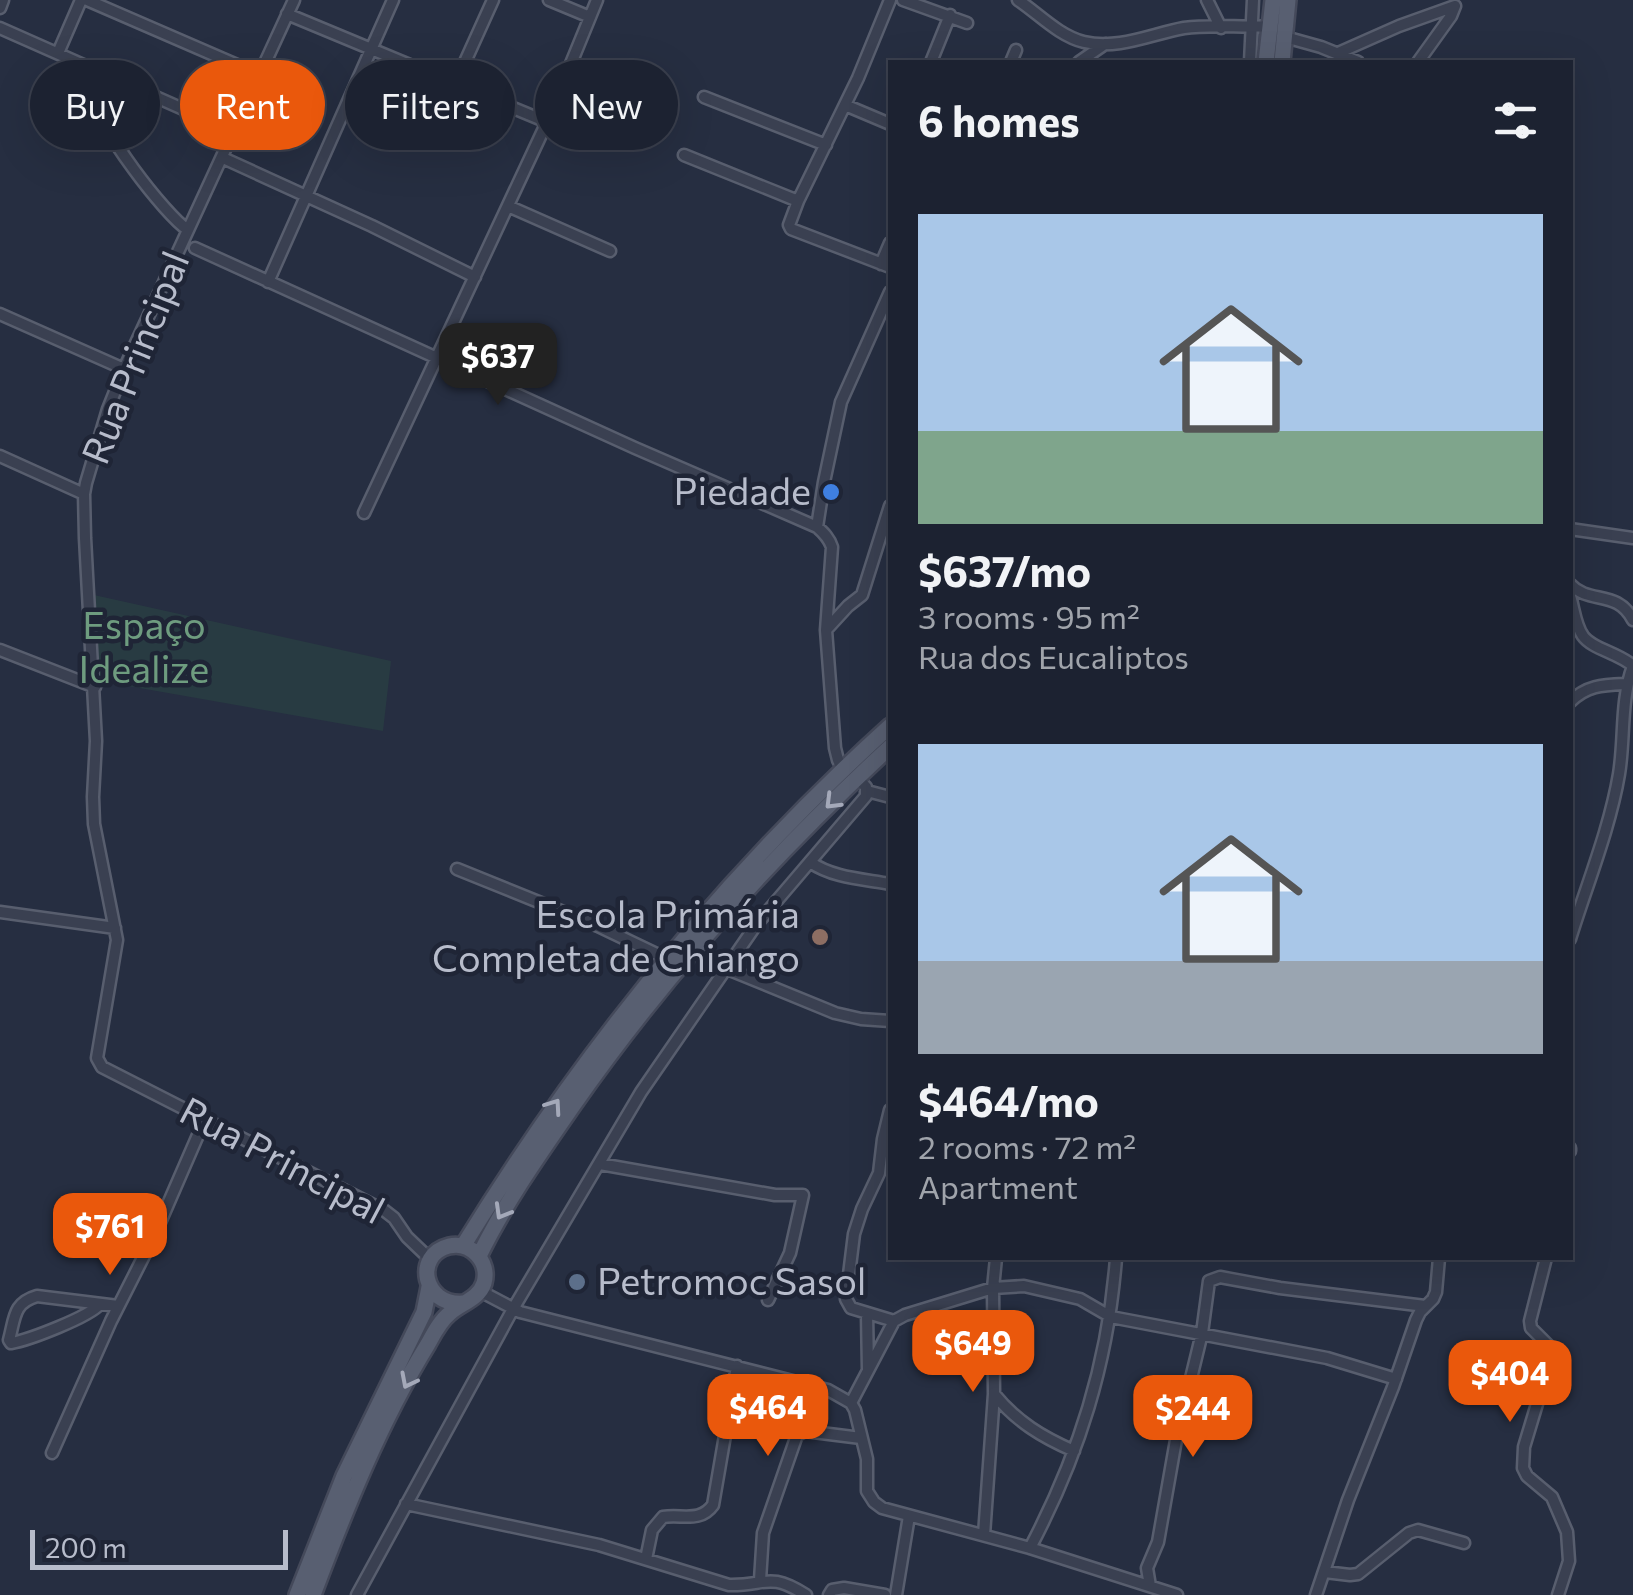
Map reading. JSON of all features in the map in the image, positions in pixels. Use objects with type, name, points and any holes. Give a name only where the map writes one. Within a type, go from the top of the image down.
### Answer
[{"type":"main road","points":[[1266,60],[1273,0]]},
{"type":"main road","points":[[1282,60],[1288,0]]},
{"type":"main road","points":[[479,1256],[520,1182],[660,990],[888,728]]},
{"type":"main road","points":[[463,1246],[555,1104],[667,959],[763,848],[850,773],[888,748]]},
{"type":"main road","points":[[298,1595],[344,1476],[424,1312],[430,1287],[427,1268],[441,1249],[463,1246],[479,1256],[485,1274],[480,1292],[443,1320],[403,1390],[371,1454],[314,1595]]},
{"type":"main road","points":[[430,1287],[444,1301],[463,1303]]},
{"type":"street","points":[[0,8],[4,0]]},
{"type":"street","points":[[58,53],[84,0],[225,60]]},
{"type":"street","points":[[268,282],[393,0]]},
{"type":"street","points":[[466,60],[493,0]]},
{"type":"street","points":[[549,0],[590,18]]},
{"type":"street","points":[[572,60],[597,0]]},
{"type":"street","points":[[886,265],[789,225],[890,0]]},
{"type":"street","points":[[903,0],[967,23]]},
{"type":"street","points":[[1018,0],[1084,42],[1128,43],[1188,28],[1271,26]]},
{"type":"street","points":[[1208,0],[1221,28]]},
{"type":"street","points":[[1250,60],[1254,0]]},
{"type":"street","points":[[1338,53],[1456,3]]},
{"type":"street","points":[[1419,60],[1456,3]]},
{"type":"street","points":[[289,4],[397,60]]},
{"type":"street","name":"Rua Principal","points":[[266,60],[289,4]]},
{"type":"street","points":[[932,60],[950,15]]},
{"type":"street","points":[[0,28],[74,60]]},
{"type":"street","points":[[1285,37],[1354,60]]},
{"type":"street","points":[[1082,60],[1106,44]]},
{"type":"street","points":[[1013,60],[1016,50]]},
{"type":"street","points":[[704,97],[826,145]]},
{"type":"street","points":[[845,105],[888,123]]},
{"type":"street","points":[[364,513],[535,146]]},
{"type":"street","points":[[121,150],[187,232],[195,248]]},
{"type":"street","name":"Rua Principal","points":[[226,150],[124,369],[108,409],[84,494],[95,687],[94,824],[115,928],[116,953],[98,1064],[385,1210],[431,1260]]},
{"type":"street","points":[[684,155],[798,201]]},
{"type":"street","points":[[222,158],[475,277]]},
{"type":"street","points":[[508,206],[610,252]]},
{"type":"street","points":[[177,252],[195,248],[817,527],[832,546],[826,630],[835,748],[850,773],[868,791],[888,796]]},
{"type":"street","points":[[817,527],[841,402],[888,296]]},
{"type":"street","points":[[0,314],[124,369]]},
{"type":"street","points":[[0,456],[84,494]]},
{"type":"street","points":[[826,630],[862,594],[888,512]]},
{"type":"street","points":[[1573,529],[1633,538]]},
{"type":"street","points":[[1573,587],[1580,594],[1624,606],[1633,620]]},
{"type":"street","points":[[1573,607],[1585,639],[1618,654],[1633,666],[1622,712],[1620,770],[1614,798],[1573,929]]},
{"type":"street","points":[[0,650],[95,687]]},
{"type":"street","points":[[1573,700],[1588,688],[1627,684]]},
{"type":"street","points":[[357,1595],[513,1310],[641,1092],[756,925],[868,791]]},
{"type":"street","points":[[810,862],[839,876],[888,884]]},
{"type":"street","points":[[457,869],[598,926],[667,959]]},
{"type":"street","points":[[0,912],[115,928]]},
{"type":"street","points":[[725,968],[835,1013],[888,1021]]},
{"type":"street","points":[[52,1453],[205,1119]]},
{"type":"street","points":[[888,1120],[879,1174],[854,1234],[846,1292],[847,1304],[894,1321]]},
{"type":"street","points":[[600,1164],[774,1196],[804,1195],[790,1253],[768,1300]]},
{"type":"street","points":[[984,1535],[994,1394],[996,1260]]},
{"type":"street","points":[[1030,1548],[1057,1496],[1094,1390],[1111,1316],[1116,1260]]},
{"type":"street","points":[[1316,1595],[1416,1320],[1436,1292],[1439,1260]]},
{"type":"street","points":[[1545,1260],[1530,1321],[1531,1328],[1552,1354],[1524,1447],[1523,1468],[1552,1497],[1567,1532],[1569,1561],[1558,1595]]},
{"type":"street","points":[[1150,1586],[1147,1568],[1158,1542],[1176,1440],[1202,1334],[1209,1281],[1215,1277],[1425,1306]]},
{"type":"street","points":[[850,1403],[894,1321],[905,1314],[993,1288],[1024,1286],[1068,1295],[1111,1316],[1328,1358],[1396,1379]]},
{"type":"street","points":[[480,1292],[513,1310],[828,1390],[855,1410],[867,1459],[867,1491],[882,1508],[1030,1548],[1176,1595]]},
{"type":"street","points":[[100,1304],[88,1314],[25,1340],[9,1340],[18,1306],[30,1298],[37,1296],[118,1306]]},
{"type":"street","points":[[866,1314],[868,1371]]},
{"type":"street","points":[[646,1559],[652,1530],[662,1516],[698,1517],[714,1505],[737,1366]]},
{"type":"street","points":[[994,1394],[1026,1426],[1074,1451]]},
{"type":"street","points":[[760,1580],[763,1533],[797,1435],[804,1430],[862,1438]]},
{"type":"street","points":[[406,1504],[600,1545],[734,1590],[760,1580],[790,1585],[806,1595]]},
{"type":"street","points":[[896,1595],[909,1516]]},
{"type":"street","points":[[1325,1572],[1358,1574],[1400,1538],[1418,1530],[1464,1543]]},
{"type":"street","points":[[829,1595],[832,1590],[844,1588],[885,1595]]},
{"type":"green space","name":"Espaço Idealize","points":[[94,595],[391,661],[383,731],[100,681]]},
{"type":"place","name":"Piedade","points":[[831,492]]},
{"type":"place","name":"Escola Primária Completa de Chiango","points":[[820,937]]},
{"type":"place","name":"Petromoc Sasol","points":[[577,1282]]}]
